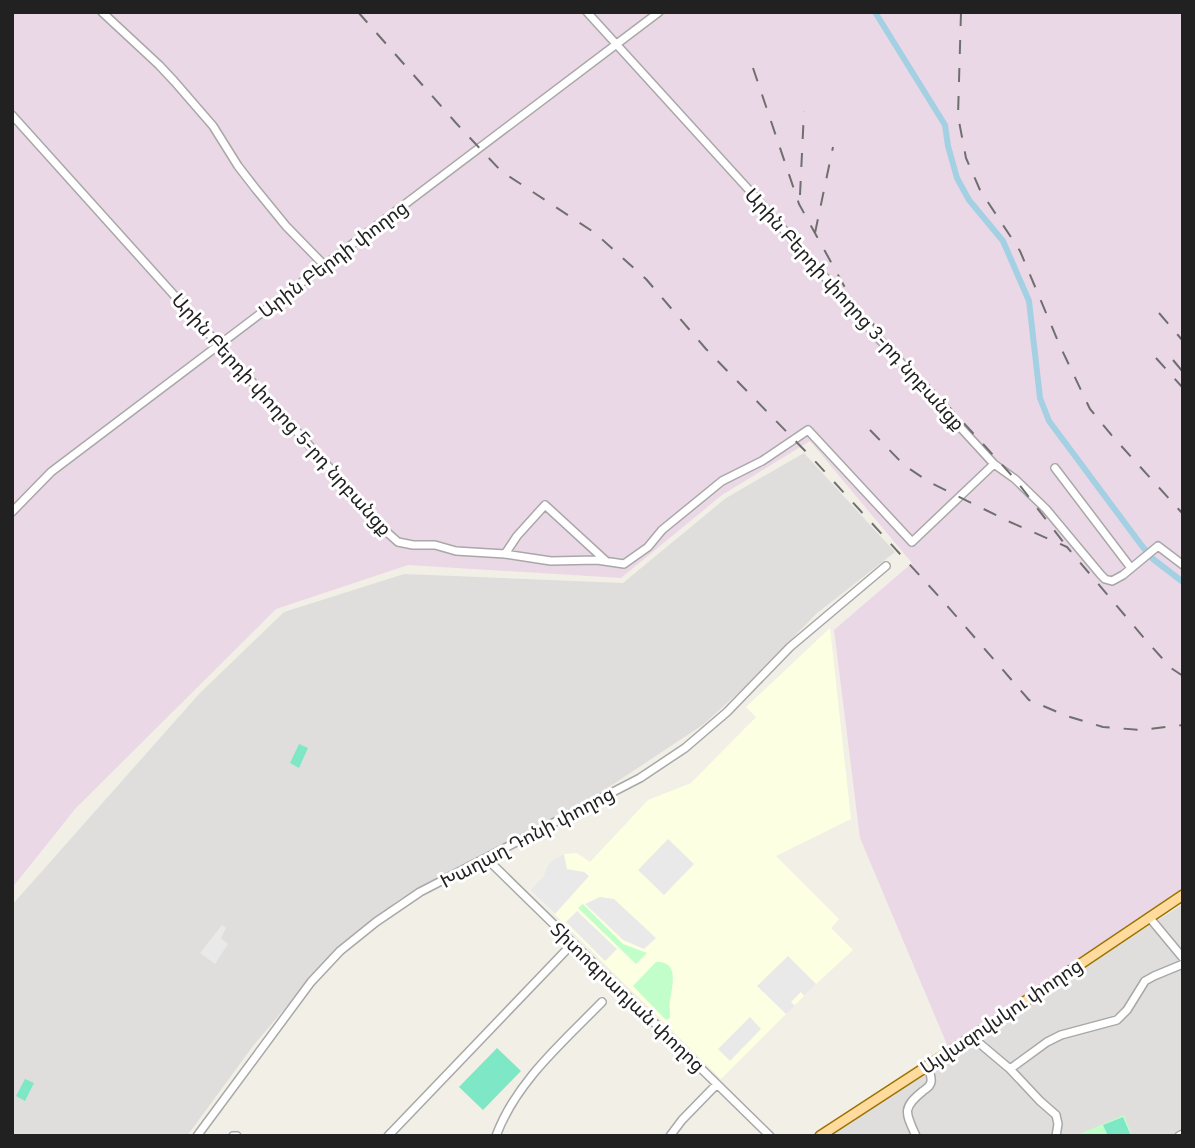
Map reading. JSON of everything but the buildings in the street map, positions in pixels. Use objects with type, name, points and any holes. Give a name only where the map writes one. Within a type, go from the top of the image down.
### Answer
[{"type":"main road","name":"Այվազովսկու փողոց","points":[[820,1136],[1183,895]]},
{"type":"street","points":[[102,12],[174,81],[213,126],[238,166],[324,265]]},
{"type":"street","name":"Արին Բերդի փողոց 3-րդ նրբանցք","points":[[587,12],[749,190],[871,330],[994,464],[1015,479],[1046,509],[1105,579],[1112,580],[1131,568]]},
{"type":"street","name":"Արին Բերդի փողոց","points":[[12,512],[51,472],[659,12]]},
{"type":"street","name":"Արին Բերդի փողոց 5-րդ նրբանցք","points":[[12,115],[398,542],[551,561],[624,564],[648,547],[662,530],[722,481],[762,461],[808,430],[912,541],[994,464]]},
{"type":"street","points":[[1055,468],[1131,568],[1158,546],[1183,565]]},
{"type":"street","points":[[505,554],[545,505],[606,562]]},
{"type":"street","name":"Խաղաղ Դոնի փողոց","points":[[197,1136],[311,982],[340,951],[411,898],[640,778],[685,748],[727,712],[790,647],[886,566]]},
{"type":"street","name":"Տիտոգրադյան փողոց","points":[[486,858],[770,1136]]},
{"type":"street","points":[[1149,917],[1183,958]]},
{"type":"street","points":[[388,1136],[573,943]]},
{"type":"street","points":[[1010,1069],[1054,1038],[1117,1020],[1128,1010],[1144,981],[1183,964]]},
{"type":"street","points":[[496,1136],[520,1089],[601,1003]]},
{"type":"street","points":[[972,1037],[1010,1069],[1056,1115],[1056,1136]]},
{"type":"street","points":[[916,1136],[908,1119],[907,1108],[931,1083],[928,1065]]},
{"type":"street","points":[[670,1136],[717,1084]]},
{"type":"shaded area","points":[[12,12],[1183,12],[1183,888],[948,1047],[860,838],[834,630],[912,563],[810,441],[722,495],[621,578],[408,565],[276,609],[75,809],[12,888]]},
{"type":"shaded area","points":[[804,453],[895,552],[816,614],[749,683],[704,724],[600,793],[398,900],[326,960],[253,1046],[187,1136],[12,1136],[12,905],[199,694],[284,612],[404,574],[623,583],[726,498]]},
{"type":"shaded area","points":[[830,628],[851,819],[776,856],[839,919],[831,928],[853,950],[721,1079],[530,890],[543,877],[551,861],[564,854],[577,853],[590,862],[648,800],[691,783],[756,717],[746,707]]},
{"type":"shaded area","points":[[668,839],[694,864],[664,895],[638,870]]},
{"type":"shaded area","points":[[564,854],[567,869],[584,872],[589,876],[555,914],[530,890],[543,877],[551,861]]},
{"type":"shaded area","points":[[600,897],[614,899],[656,938],[644,949],[623,940],[585,904]]},
{"type":"shaded area","points":[[1183,904],[1183,1136],[828,1136],[1128,939]]},
{"type":"shaded area","points":[[577,911],[617,949],[605,961],[566,922]]},
{"type":"shaded area","points":[[222,925],[226,928],[221,938],[228,944],[215,964],[200,953]]},
{"type":"shaded area","points":[[788,956],[816,984],[804,996],[801,992],[791,1002],[795,1006],[786,1014],[757,986]]},
{"type":"shaded area","points":[[750,1017],[761,1029],[730,1061],[718,1049]]},
{"type":"green space","points":[[299,744],[308,748],[299,768],[290,763]]},
{"type":"green space","points":[[583,904],[623,944],[647,953],[636,964],[578,908]]},
{"type":"green space","points":[[656,962],[669,966],[673,975],[670,1018],[666,1020],[633,986]]},
{"type":"green space","points":[[497,1048],[521,1071],[483,1110],[459,1087]]},
{"type":"green space","points":[[25,1079],[34,1083],[25,1101],[16,1096]]},
{"type":"green space","points":[[1124,1115],[1132,1136],[1075,1136]]},
{"type":"green space","points":[[1123,1117],[1131,1136],[1108,1136],[1103,1125]]},
{"type":"waterway","points":[[875,12],[945,125],[957,178],[969,200],[1003,241],[1029,301],[1040,398],[1049,421],[1142,546],[1153,559],[1183,582]]},
{"type":"railway","points":[[358,12],[501,171],[595,233],[646,279],[706,349],[814,460],[943,601],[1029,700],[1103,727],[1141,730],[1183,725]]},
{"type":"railway","points":[[961,12],[958,116],[966,158],[980,190],[1020,251],[1090,409],[1183,514]]},
{"type":"railway","points":[[753,68],[799,204],[853,302],[1015,479],[1067,547]]},
{"type":"railway","points":[[800,195],[804,111]]},
{"type":"railway","points":[[815,233],[833,147]]},
{"type":"railway","points":[[1159,313],[1183,341]]},
{"type":"railway","points":[[1156,358],[1183,388]]},
{"type":"railway","points":[[1173,360],[1183,372]]},
{"type":"railway","points":[[870,430],[904,465],[929,482],[1067,547],[1144,638],[1171,668],[1183,676]]}]
